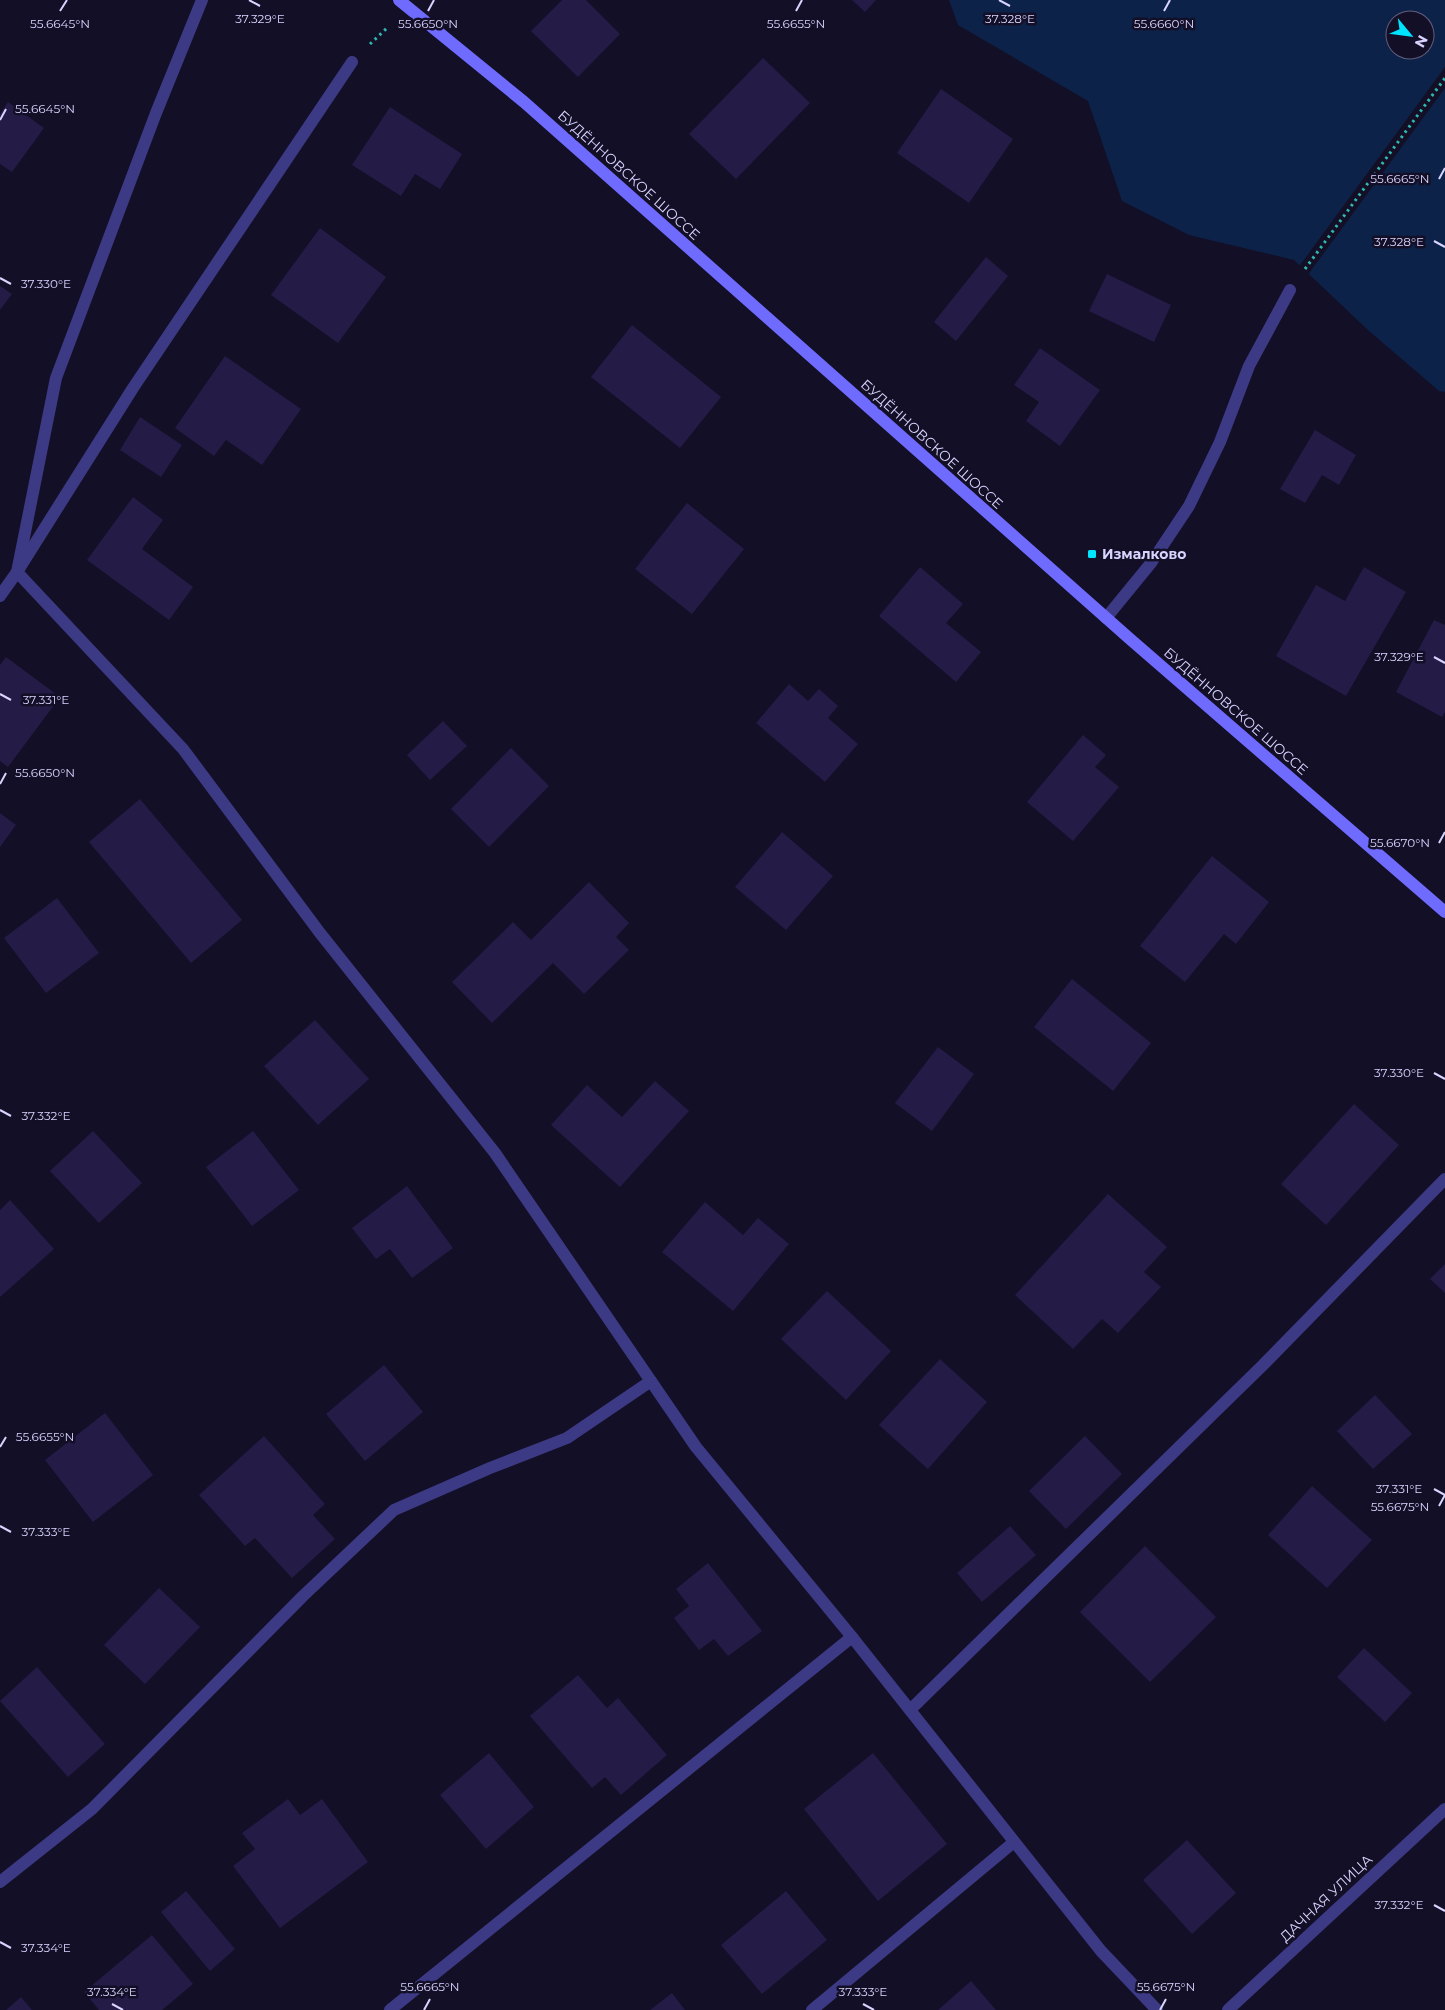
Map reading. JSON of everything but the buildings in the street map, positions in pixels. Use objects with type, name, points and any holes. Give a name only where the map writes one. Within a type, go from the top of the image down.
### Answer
[{"type":"main road","name":"БУДЁННОВСКОЕ ШОССЕ","points":[[399,0],[524,102],[1106,618],[1445,912]]},
{"type":"street","points":[[17,572],[56,378],[160,104],[202,0]]},
{"type":"street","points":[[0,596],[133,388],[352,62]]},
{"type":"street","points":[[1106,618],[1151,563],[1189,506],[1220,442],[1249,366],[1290,290]]},
{"type":"street","points":[[17,572],[183,749],[320,933],[495,1153],[696,1447],[852,1637],[1101,1951],[1157,2010]]},
{"type":"street","points":[[910,1710],[1263,1365],[1445,1179]]},
{"type":"street","points":[[0,1882],[92,1809],[303,1596],[394,1510],[490,1468],[567,1438],[651,1381]]},
{"type":"street","points":[[390,2010],[852,1637]]},
{"type":"street","name":"ДАЧНАЯ УЛИЦА","points":[[1228,2010],[1445,1809]]},
{"type":"street","points":[[812,2010],[1014,1842]]},
{"type":"path","points":[[1290,290],[1445,78]]},
{"type":"water","points":[[949,0],[1445,0],[1445,392],[1439,391],[1369,331],[1294,260],[1189,235],[1122,201],[1088,101],[958,25]]},
{"type":"pier","points":[[1445,67],[1445,88],[1307,276],[1298,268]]},
{"type":"place","name":"Измалково","points":[[1092,554]]}]
